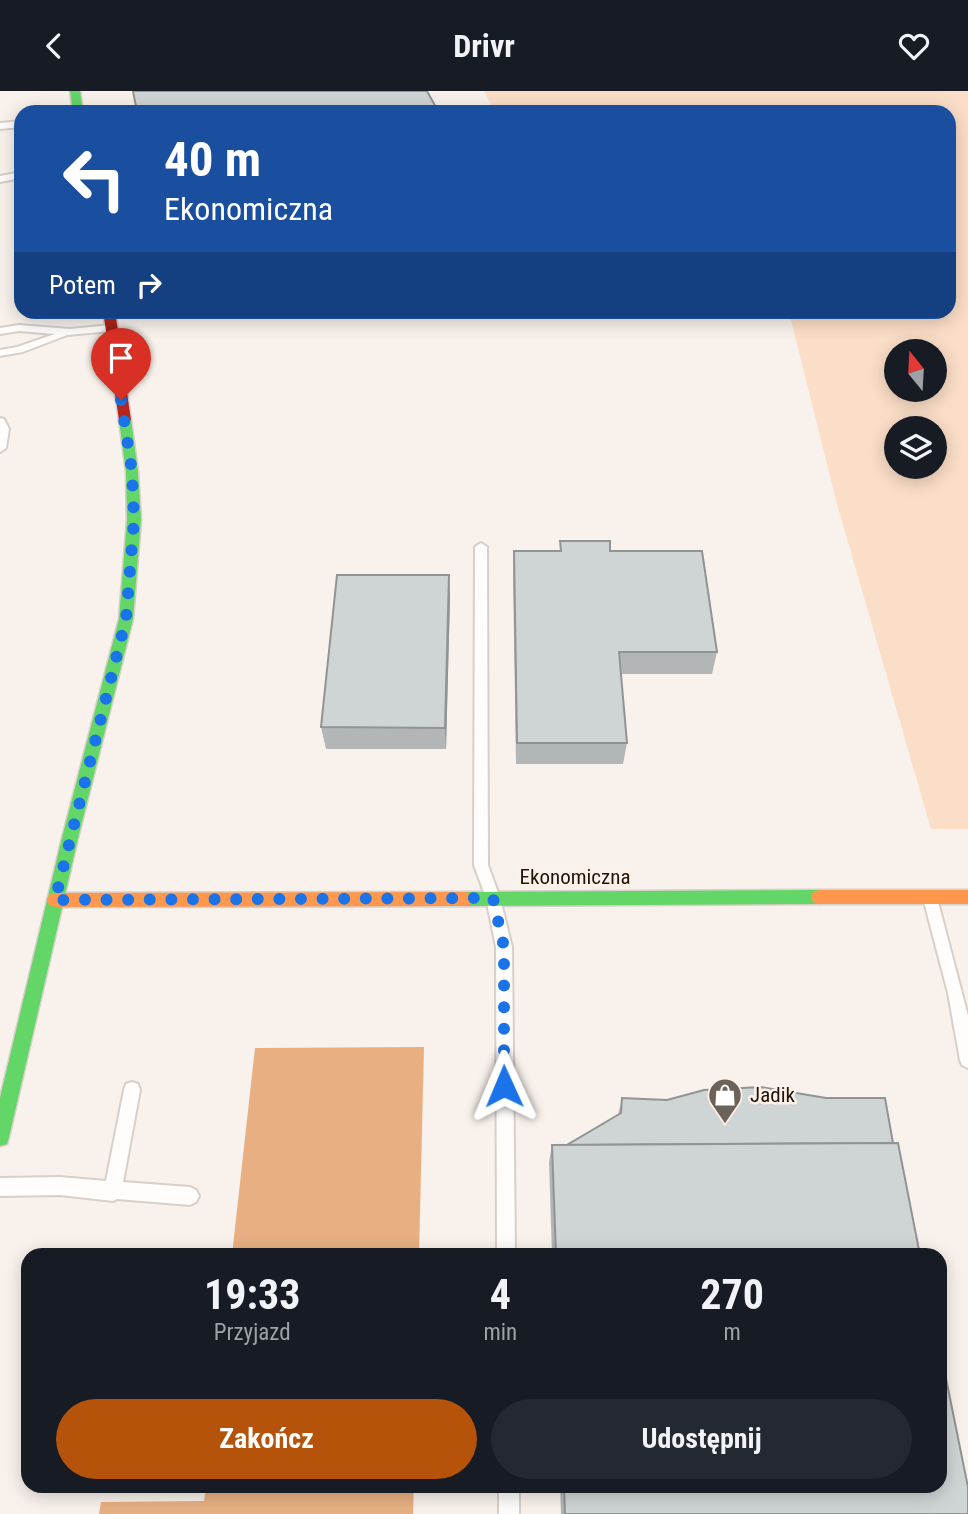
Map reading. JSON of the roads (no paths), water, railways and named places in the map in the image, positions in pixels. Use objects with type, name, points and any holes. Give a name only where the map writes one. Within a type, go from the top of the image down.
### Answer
[{"type":"street","points":[[0,1137],[55,900],[126,619],[134,520],[132,472],[110,320]]},
{"type":"street","name":"Ekonomiczna","points":[[55,900],[968,897]]},
{"type":"lane","points":[[0,353],[19,350],[110,320]]},
{"type":"lane","points":[[0,331],[19,328],[69,333]]},
{"type":"lane","points":[[0,421],[4,429],[0,448]]},
{"type":"lane","points":[[481,547],[481,865],[493,898],[504,947],[506,1248]]},
{"type":"lane","points":[[929,897],[956,993],[968,1060]]},
{"type":"lane","points":[[113,1192],[132,1090]]},
{"type":"lane","points":[[0,1187],[60,1186],[190,1196]]},
{"type":"lane","points":[[509,1493],[509,1514]]},
{"type":"place","name":"Jadik","points":[[725,1125]]}]
